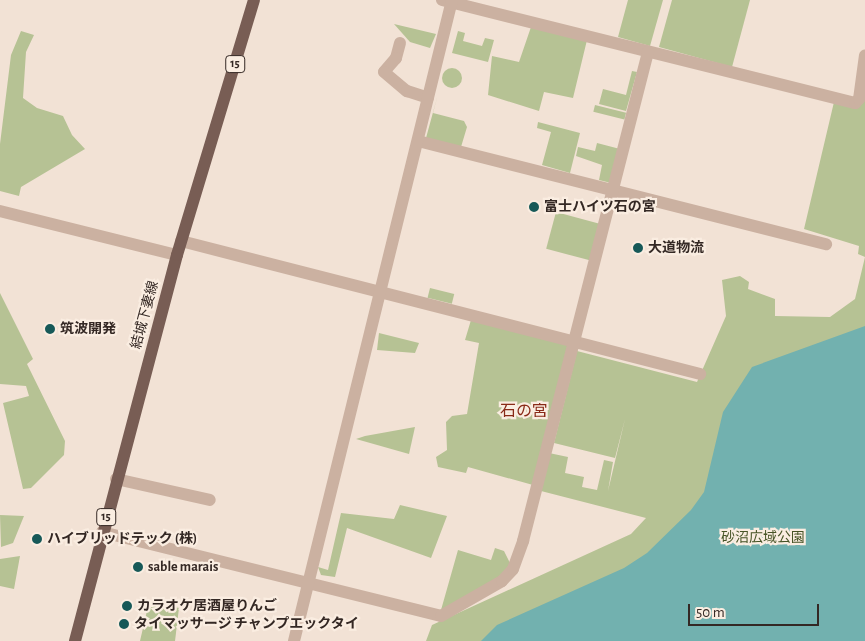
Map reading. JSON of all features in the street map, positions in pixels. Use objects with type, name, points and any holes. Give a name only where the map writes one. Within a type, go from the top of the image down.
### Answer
[{"type":"main road","name":"結城下妻線","points":[[76,641],[102,532],[177,255],[254,0]]},
{"type":"street","points":[[294,641],[418,141],[448,1],[855,103],[859,99],[865,54]]},
{"type":"street","points":[[400,43],[396,58],[384,72],[407,90],[428,98]]},
{"type":"street","points":[[102,532],[441,616],[502,581],[512,570],[523,541],[648,52]]},
{"type":"street","points":[[418,141],[826,244]]},
{"type":"street","points":[[0,211],[177,255]]},
{"type":"street","points":[[181,241],[700,374]]},
{"type":"street","points":[[116,479],[210,500]]},
{"type":"green space","points":[[628,0],[663,0],[650,46],[618,37]]},
{"type":"green space","points":[[672,0],[750,0],[732,67],[659,47]]},
{"type":"green space","points":[[394,24],[436,34],[430,48],[410,42]]},
{"type":"green space","points":[[531,27],[587,40],[573,98],[544,92],[539,111],[488,95],[492,56],[519,62]]},
{"type":"green space","points":[[21,31],[34,35],[26,52],[23,98],[37,108],[63,116],[72,135],[85,149],[21,187],[19,196],[0,191],[0,144],[11,55]]},
{"type":"green space","points":[[458,31],[465,33],[463,41],[482,46],[485,38],[494,40],[488,62],[452,53]]},
{"type":"green space","points":[[452,68],[459,71],[462,78],[459,85],[452,88],[445,85],[442,78],[445,71]]},
{"type":"green space","points":[[632,71],[637,72],[626,111],[599,104],[603,89],[626,95]]},
{"type":"green space","points":[[865,81],[865,257],[858,254],[859,246],[804,229],[834,102],[854,105]]},
{"type":"green space","points":[[438,94],[433,113],[464,121],[467,127],[461,147],[426,138]]},
{"type":"green space","points":[[595,105],[626,113],[624,120],[593,112]]},
{"type":"green space","points":[[538,122],[580,133],[570,173],[542,165],[551,132],[537,128]]},
{"type":"green space","points":[[597,143],[620,149],[611,183],[599,180],[602,165],[576,156],[578,147],[595,151]]},
{"type":"green space","points":[[556,212],[601,224],[592,261],[546,249]]},
{"type":"green space","name":"砂沼広域公園","points":[[865,257],[865,641],[426,641],[432,625],[631,534],[646,518],[541,491],[549,453],[568,457],[565,473],[584,477],[582,487],[597,490],[604,460],[613,462],[608,491],[625,419],[615,458],[554,443],[577,351],[697,382],[726,316],[722,280],[740,276],[749,282],[748,289],[775,299],[775,316],[830,317],[855,299]]},
{"type":"green space","points":[[430,288],[454,294],[452,304],[428,298]]},
{"type":"green space","points":[[0,293],[33,359],[27,364],[65,441],[64,455],[31,488],[23,489],[3,403],[29,396],[26,386],[0,384]]},
{"type":"green space","points":[[471,320],[569,345],[533,485],[468,467],[466,473],[438,467],[436,457],[447,450],[446,422],[452,416],[467,414],[479,343],[465,340]]},
{"type":"green space","points":[[379,333],[419,343],[415,353],[377,350]]},
{"type":"green space","points":[[415,427],[409,454],[356,439],[365,436]]},
{"type":"green space","points":[[400,505],[447,516],[431,558],[347,528],[335,577],[321,575],[318,567],[328,570],[341,513],[394,519]]},
{"type":"green space","points":[[0,515],[24,516],[13,543],[1,547]]},
{"type":"green space","points":[[495,548],[504,551],[511,565],[504,577],[441,610],[458,550],[491,560]]},
{"type":"green space","points":[[20,556],[14,589],[0,586],[0,559]]},
{"type":"green space","points":[[149,602],[179,608],[175,641],[140,641]]},
{"type":"water","name":"砂沼広域公園","points":[[865,326],[865,641],[481,641],[497,625],[624,568],[647,553],[691,510],[704,492],[723,412],[752,367]]},
{"type":"place","name":"富士ハイツ石の宮","points":[[534,207]]},
{"type":"place","name":"大道物流","points":[[638,248]]},
{"type":"place","name":"筑波開発","points":[[50,329]]},
{"type":"place","name":"ハイブリッドテック (株)","points":[[37,539]]},
{"type":"place","name":"sable marais","points":[[138,567]]},
{"type":"place","name":"カラオケ居酒屋りんご","points":[[127,606]]},
{"type":"place","name":"タイマッサージ チャンプエックタイ","points":[[124,624]]},
{"type":"district","name":"石の宮","points":[[524,411]]}]
